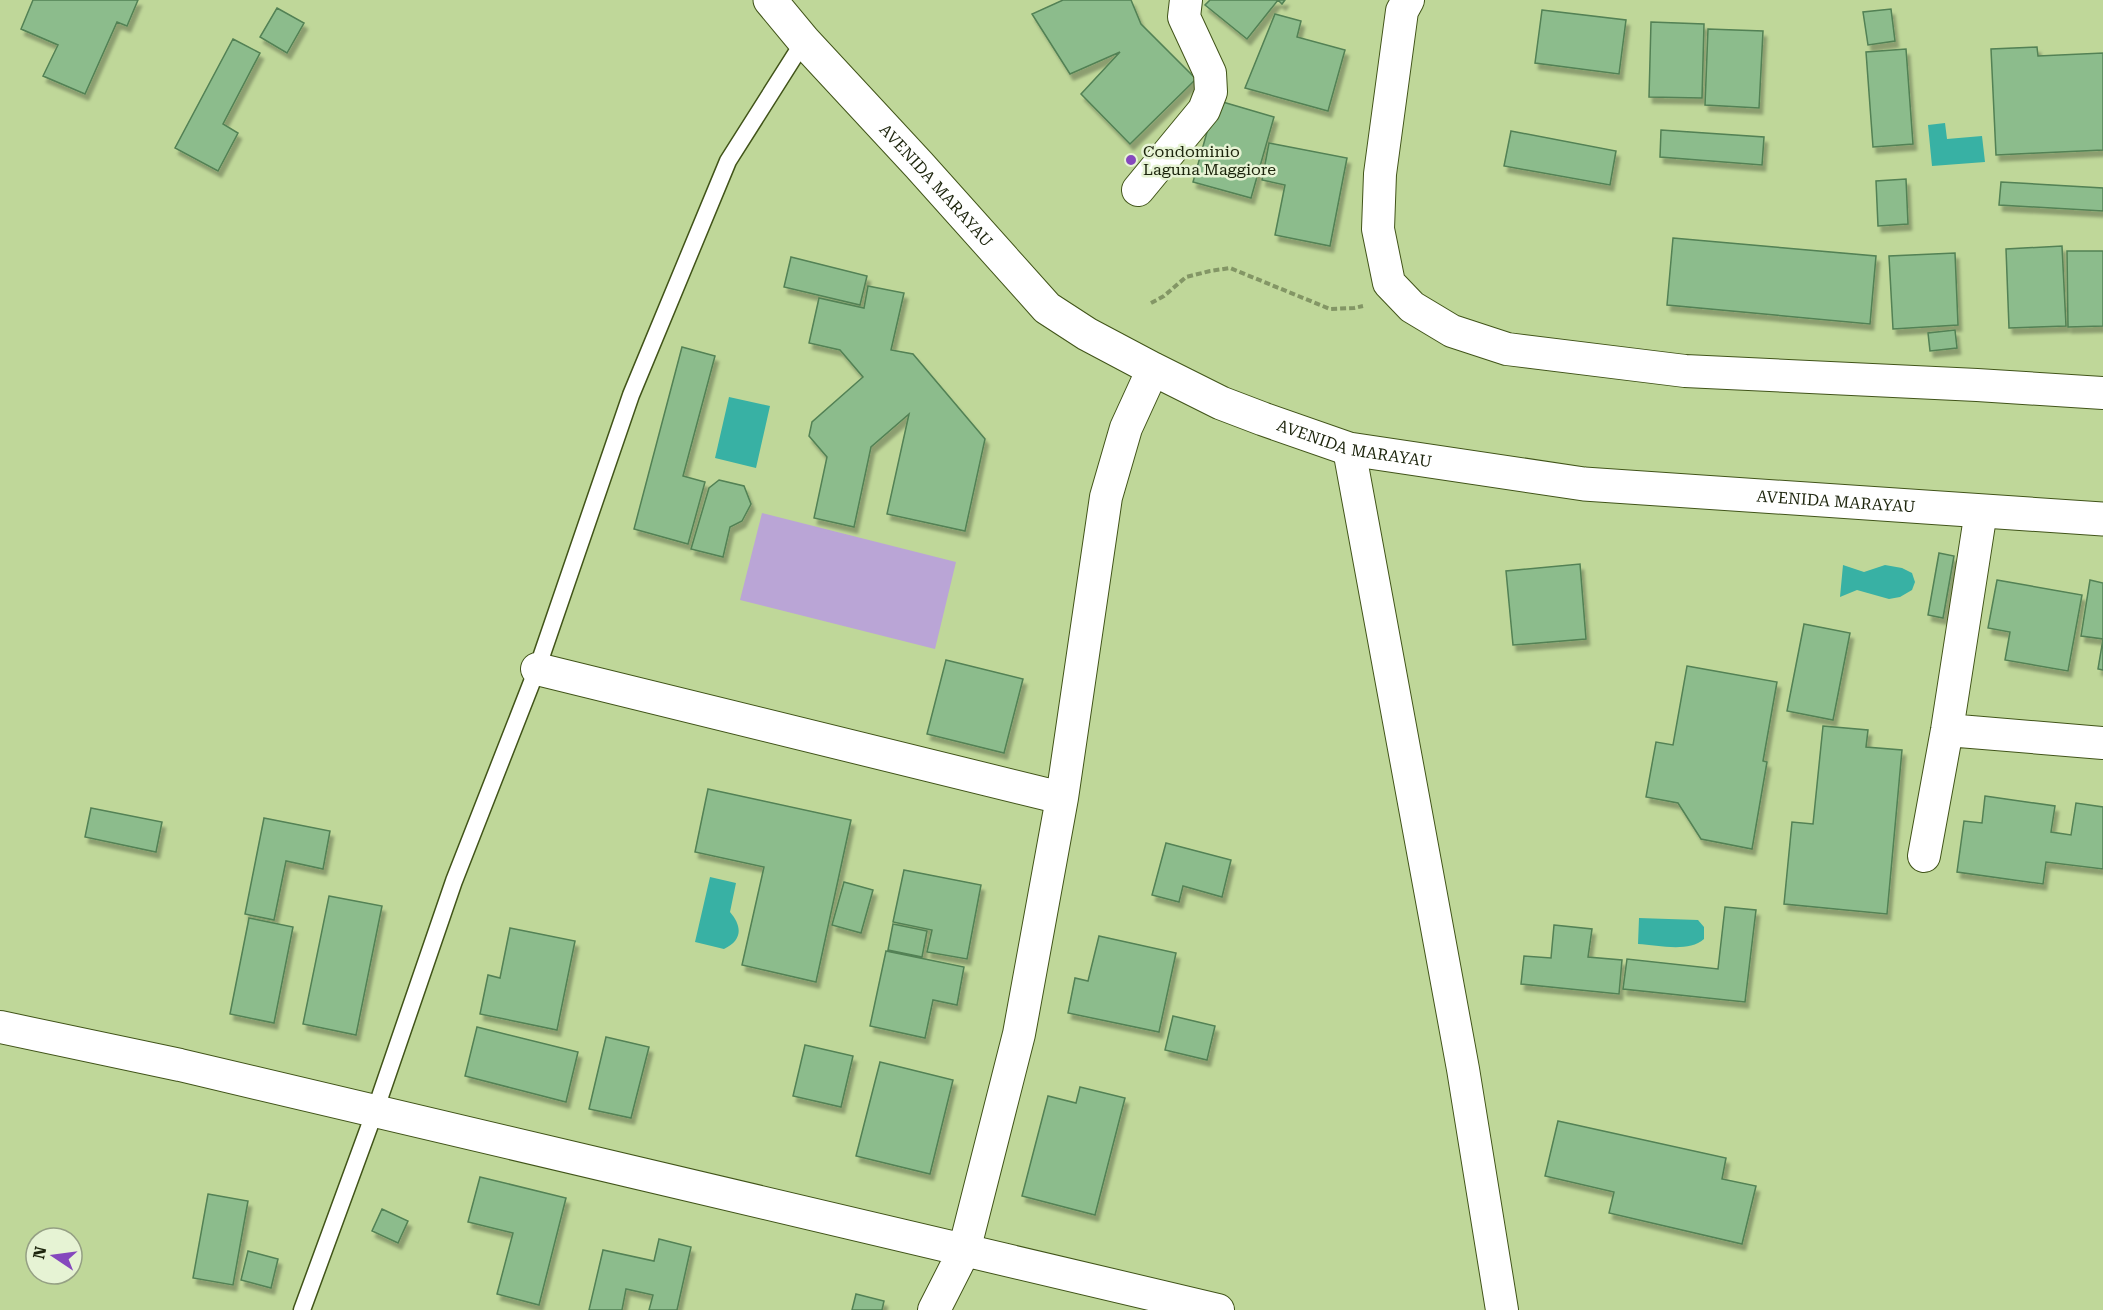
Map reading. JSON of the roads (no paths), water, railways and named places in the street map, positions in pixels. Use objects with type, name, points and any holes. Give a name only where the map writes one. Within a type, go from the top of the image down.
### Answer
[{"type":"street","name":"AVENIDA MARAYAU","points":[[770,0],[804,41],[927,173],[1047,308],[1087,334],[1221,403],[1349,449],[1584,484],[2103,519]]},
{"type":"street","points":[[1138,190],[1204,110],[1211,93],[1210,73],[1184,17],[1186,0]]},
{"type":"street","points":[[1408,0],[1402,11],[1380,174],[1378,229],[1389,283],[1412,307],[1452,331],[1507,349],[1685,371],[2103,393]]},
{"type":"street","points":[[934,1310],[964,1251],[1019,1034],[1062,798],[1106,497],[1126,428],[1153,369]]},
{"type":"street","points":[[1349,449],[1463,1068],[1502,1310]]},
{"type":"street","points":[[1924,856],[1947,730],[1981,511]]},
{"type":"street","points":[[537,669],[1062,798]]},
{"type":"street","points":[[1947,730],[2103,743]]},
{"type":"street","points":[[0,1027],[180,1065],[1218,1310]]},
{"type":"lane","points":[[302,1310],[375,1111],[454,880],[537,669],[631,395],[728,161],[804,41]]},
{"type":"water","points":[[1945,123],[1947,139],[1982,136],[1985,162],[1932,166],[1928,125]]},
{"type":"water","points":[[729,397],[770,406],[756,468],[715,458]]},
{"type":"water","points":[[1843,565],[1864,572],[1885,565],[1902,568],[1912,573],[1915,582],[1912,590],[1900,597],[1889,599],[1857,590],[1840,597]]},
{"type":"water","points":[[710,877],[736,883],[730,912],[737,922],[739,932],[735,941],[724,949],[695,942]]},
{"type":"water","points":[[1639,918],[1698,920],[1704,927],[1704,939],[1690,946],[1681,947],[1638,944]]},
{"type":"place","name":"Condominio Laguna Maggiore","points":[[1131,160]]}]
